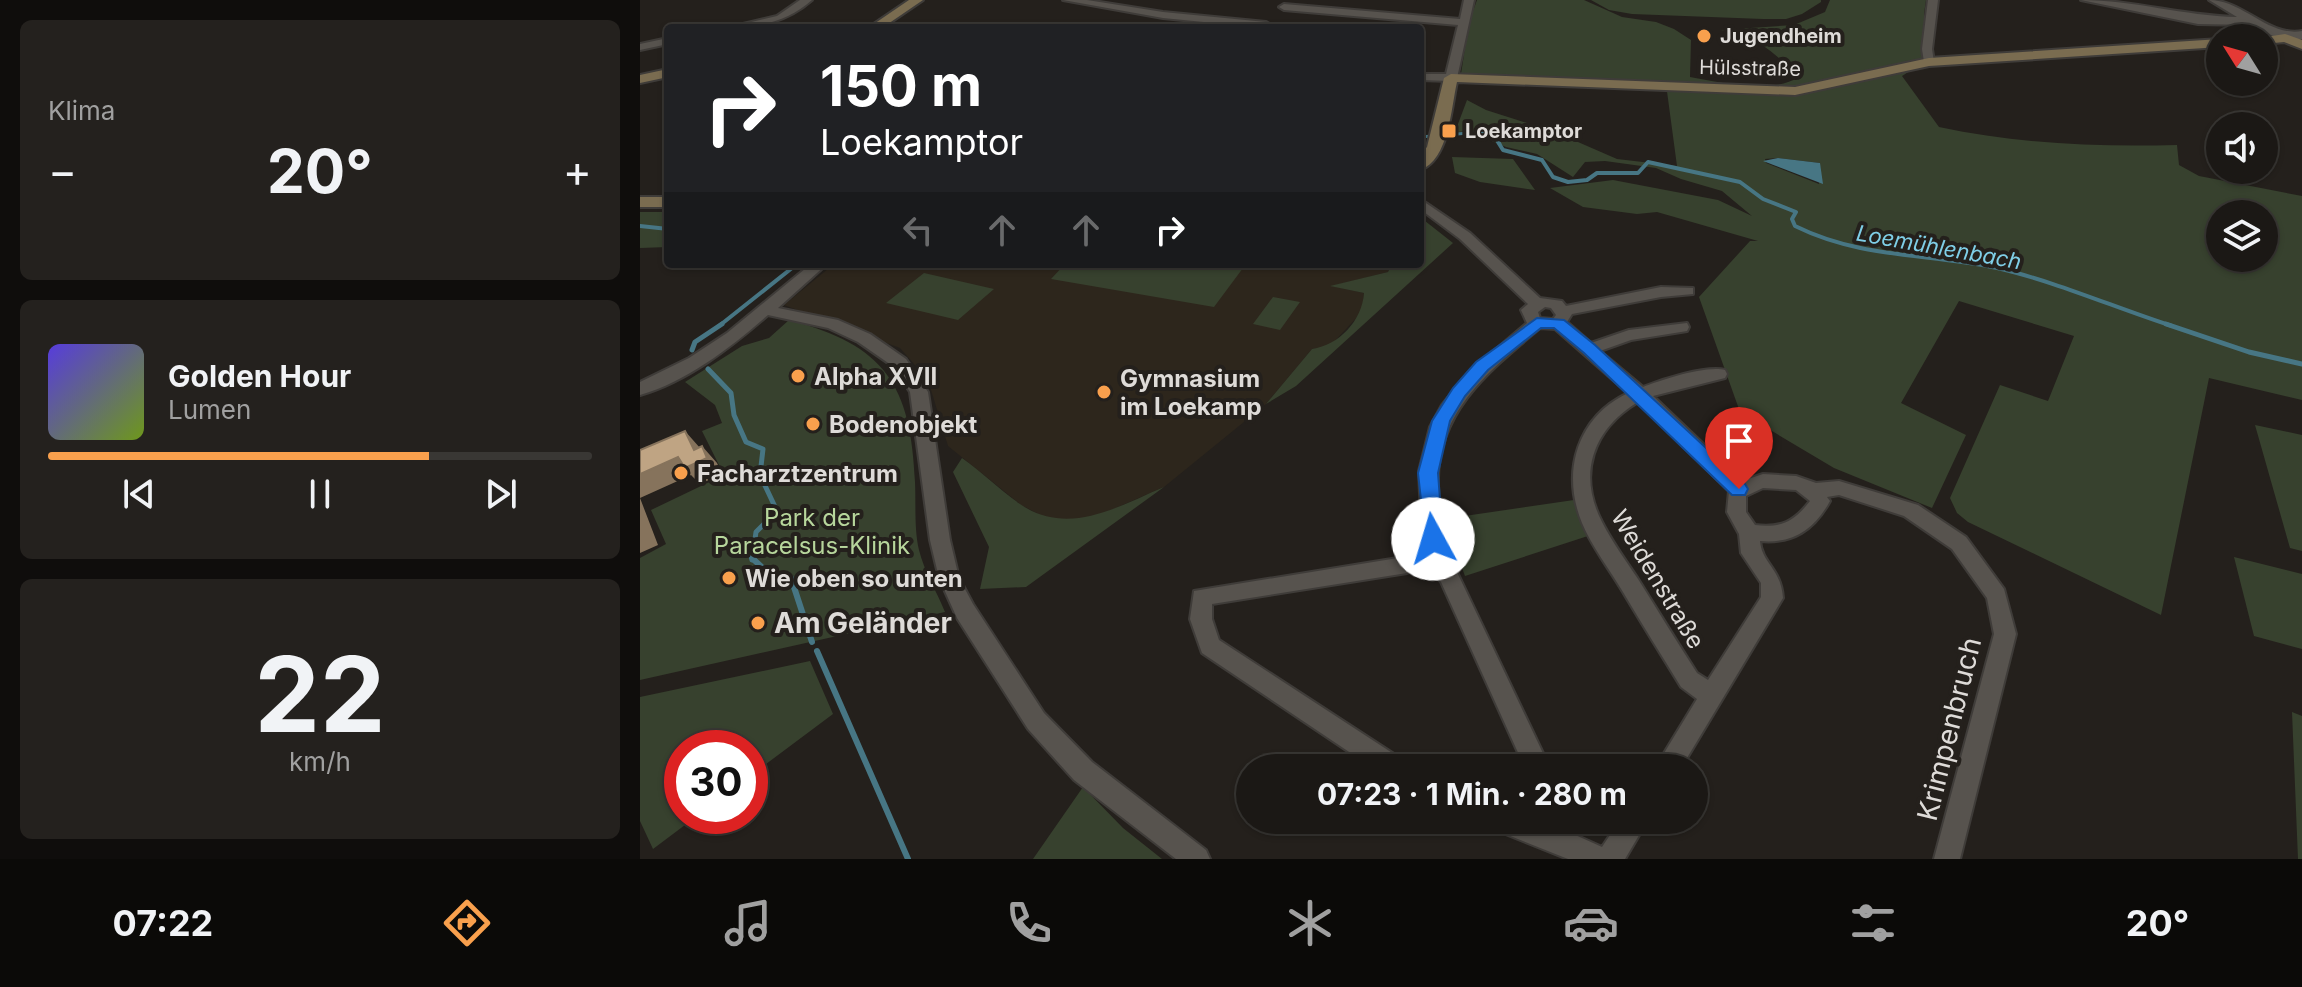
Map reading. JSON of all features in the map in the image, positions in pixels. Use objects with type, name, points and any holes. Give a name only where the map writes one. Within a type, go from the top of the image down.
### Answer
[{"type":"main road","points":[[880,24],[917,0]]},
{"type":"main road","points":[[2278,39],[2285,38],[2302,45]]},
{"type":"main road","name":"Hülsstraße","points":[[1451,78],[1795,91],[1929,62],[2206,44]]},
{"type":"main road","points":[[640,79],[664,74]]},
{"type":"main road","points":[[1424,159],[1438,136],[1451,78]]},
{"type":"main road","points":[[640,202],[664,202]]},
{"type":"street","points":[[751,24],[780,18],[807,0]]},
{"type":"street","points":[[1068,0],[1246,24]]},
{"type":"street","points":[[1451,78],[1469,0]]},
{"type":"street","points":[[1929,62],[1927,49],[1933,0]]},
{"type":"street","points":[[2087,0],[2207,21],[2254,21]]},
{"type":"street","points":[[2215,0],[2285,38],[2302,35]]},
{"type":"street","points":[[1266,24],[1287,4],[1463,22]]},
{"type":"street","points":[[640,47],[664,42]]},
{"type":"street","name":"Hülsstraße","points":[[1424,77],[1451,78]]},
{"type":"street","points":[[1424,206],[1465,236],[1537,304]]},
{"type":"street","points":[[640,389],[695,362],[766,310],[815,268]]},
{"type":"street","points":[[1373,754],[1210,646],[1201,619],[1202,597],[1407,565],[1426,553],[1433,539],[1428,473],[1441,421],[1459,392],[1482,366],[1537,323],[1661,292],[1688,291]]},
{"type":"street","points":[[1537,323],[1529,313],[1537,304],[1550,303],[1589,349],[1739,489]]},
{"type":"street","points":[[766,310],[832,324],[864,338],[900,363],[919,392],[940,540],[949,578],[965,611],[1036,721],[1083,771],[1197,859]]},
{"type":"street","points":[[1589,349],[1629,335],[1681,327]]},
{"type":"street","name":"Weidenstraße","points":[[1712,696],[1689,680],[1591,522],[1582,496],[1579,470],[1584,444],[1600,421],[1620,405],[1676,381],[1719,374]]},
{"type":"street","points":[[1676,754],[1772,598],[1771,581],[1751,553],[1749,532],[1736,515],[1733,501],[1739,489],[1763,481],[1803,483],[1815,491],[1820,501],[1809,517],[1794,530],[1775,536],[1749,532]]},
{"type":"street","name":"Krimpenbruch","points":[[1815,491],[1839,488],[1911,510],[1959,543],[1997,595],[2005,634],[1947,859]]},
{"type":"street","points":[[1426,553],[1449,576],[1532,754]]},
{"type":"street","points":[[1543,834],[1599,859]]},
{"type":"street","points":[[1610,859],[1626,834]]},
{"type":"shaded area","name":"Gymnasium im Loekamp","points":[[829,268],[1390,268],[1388,272],[1332,286],[1364,293],[1362,312],[1330,346],[1312,349],[1266,404],[1164,487],[1093,518],[1050,520],[1021,505],[948,446],[928,380],[900,348],[784,305]]},
{"type":"green space","points":[[1477,0],[1584,0],[1622,17],[1656,22],[1691,40],[1690,77],[1760,86],[1799,77],[1764,46],[1721,30],[1794,25],[1825,12],[1830,0],[1926,0],[1926,61],[1902,76],[1939,127],[2057,143],[2177,145],[2179,165],[2206,177],[2206,184],[2240,184],[2302,196],[2302,400],[2209,378],[2161,615],[1968,522],[1957,513],[1950,498],[2000,385],[2048,401],[2074,336],[1959,301],[1901,403],[1966,435],[1932,508],[1834,468],[1740,412],[1699,297],[1750,241],[1758,241],[1657,212],[1637,214],[1583,207],[1550,188],[1613,180],[1718,200],[1752,216],[1722,191],[1656,168],[1605,161],[1585,162],[1573,177],[1537,154],[1506,147],[1480,136],[1477,131],[1455,132],[1467,100],[1486,110],[1555,132],[1617,159],[1677,166],[1666,84],[1461,74],[1469,22]],"holes":[[[1765,159],[1820,163],[1819,184],[1766,163]]]},
{"type":"green space","points":[[1591,0],[1821,2],[1802,14],[1786,19],[1763,19],[1632,14],[1609,10]]},
{"type":"green space","points":[[1452,157],[1513,159],[1535,190],[1480,182],[1455,173]]},
{"type":"green space","points":[[640,212],[664,212],[664,247],[640,248]]},
{"type":"green space","points":[[1424,220],[1453,243],[1296,386],[1266,404],[1312,349],[1340,337],[1359,313],[1364,293],[1330,286],[1388,272],[1390,268],[1424,268]]},
{"type":"green space","points":[[1061,268],[1243,268],[1214,307],[1051,279]]},
{"type":"green space","points":[[924,273],[994,289],[958,320],[886,303]]},
{"type":"green space","points":[[1273,297],[1300,302],[1280,330],[1253,324]]},
{"type":"green space","name":"Park der Paracelsus-Klinik","points":[[789,320],[849,342],[870,357],[886,374],[899,395],[912,448],[919,550],[945,612],[640,680],[640,558],[666,544],[651,510],[724,475],[702,431],[722,423],[715,405],[685,382],[742,346],[769,338]]},
{"type":"green space","points":[[2255,425],[2302,435],[2302,551],[2290,548]]},
{"type":"green space","points":[[962,458],[1020,504],[1038,514],[1056,518],[1074,518],[1110,510],[1164,487],[1026,587],[980,589],[989,547],[953,472]]},
{"type":"green space","points":[[1574,500],[1591,535],[1465,576],[1444,519]]},
{"type":"green space","points":[[2234,557],[2302,574],[2302,649],[2254,636]]},
{"type":"green space","points":[[810,661],[833,714],[768,763],[768,730],[664,730],[664,834],[673,834],[653,849],[640,821],[640,697]]},
{"type":"green space","points":[[2292,712],[2302,716],[2302,859],[2298,859]]},
{"type":"green space","points":[[1083,787],[1123,828],[1162,859],[1033,859]]},
{"type":"water","points":[[1778,158],[1820,163],[1823,184],[1763,161]]},
{"type":"building","points":[[685,431],[694,450],[702,446],[707,458],[685,468],[678,457],[640,474],[640,450]]},
{"type":"waterway","name":"Loemühlenbach","points":[[1424,137],[1481,132],[1496,137],[1500,144]]},
{"type":"waterway","name":"Loemühlenbach","points":[[1498,142],[1503,150],[1542,160],[1553,177],[1568,182],[1587,180],[1597,173],[1638,173],[1648,162],[1740,182],[1763,199],[1796,212],[1792,219],[1795,226],[1820,237],[1870,250],[1971,263],[2019,273],[2172,326]]},
{"type":"waterway","name":"Loemühlenbach","points":[[640,226],[664,229]]},
{"type":"waterway","points":[[719,326],[792,268]]},
{"type":"waterway","name":"Loemühlenbach","points":[[2166,324],[2249,352],[2302,364]]},
{"type":"waterway","points":[[692,350],[695,342],[719,326]]},
{"type":"waterway","points":[[708,369],[731,393],[734,415],[746,442],[763,449],[760,475],[777,511],[756,532],[752,558]]},
{"type":"waterway","points":[[752,558],[765,570],[791,578],[812,642]]},
{"type":"waterway","points":[[817,651],[908,859]]},
{"type":"place","name":"Jugendheim","points":[[1704,36]]},
{"type":"place","name":"Loekamptor","points":[[1449,131]]},
{"type":"place","name":"Alpha XVII","points":[[798,376]]},
{"type":"place","name":"Gymnasium im Loekamp","points":[[1104,392]]},
{"type":"place","name":"Bodenobjekt","points":[[813,424]]},
{"type":"place","name":"Facharztzentrum","points":[[681,473]]},
{"type":"place","name":"Wie oben so unten","points":[[729,578]]},
{"type":"place","name":"Am Geländer","points":[[758,623]]},
{"type":"route","points":[[1433,539],[1428,473],[1431,450],[1441,421],[1459,392],[1482,366],[1537,323],[1558,323],[1641,395],[1739,489]]}]
